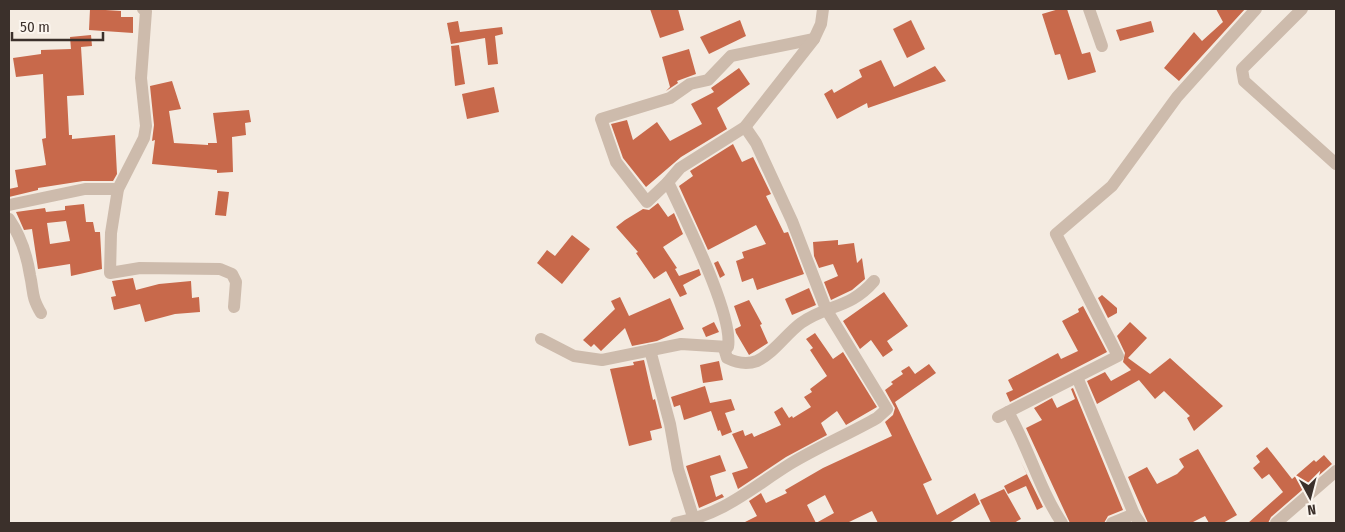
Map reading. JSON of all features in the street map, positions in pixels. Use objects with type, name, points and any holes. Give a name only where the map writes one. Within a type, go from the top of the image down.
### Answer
[{"type":"street","points":[[143,9],[146,11],[141,94],[146,126],[144,138],[118,189],[111,233],[110,273],[140,268],[220,269],[232,274],[236,282],[234,307]]},
{"type":"street","points":[[814,39],[731,56],[708,80],[690,84],[670,98],[601,119],[616,162],[647,202],[680,168],[745,127],[814,39],[821,24],[823,9]]},
{"type":"street","points":[[1089,9],[1102,46]]},
{"type":"street","points":[[1062,523],[1047,496],[1024,440],[1003,414],[1118,356],[1056,234],[1112,186],[1177,97],[1256,9]]},
{"type":"street","points":[[1302,9],[1250,59],[1242,69],[1242,75],[1244,81],[1336,164]]},
{"type":"street","points":[[676,523],[694,520],[718,511],[759,487],[789,465],[885,412],[886,404],[861,369],[826,309],[792,221],[756,144],[745,127]]},
{"type":"street","points":[[541,339],[574,356],[602,360],[681,344],[728,347],[722,311],[704,259],[668,182]]},
{"type":"street","points":[[9,205],[85,189],[118,189]]},
{"type":"street","points":[[9,220],[15,228],[26,257],[31,277],[32,298],[41,314]]},
{"type":"street","points":[[724,348],[727,358],[734,362],[744,364],[757,360],[801,323],[826,309],[849,303],[866,291],[874,281]]},
{"type":"street","points":[[650,350],[670,424],[678,469],[694,520]]},
{"type":"street","points":[[1078,377],[1137,519],[1112,523]]},
{"type":"street","points":[[1276,523],[1336,470]]},
{"type":"building","points":[[90,9],[121,11],[121,17],[133,17],[133,33],[89,30]]},
{"type":"building","points":[[650,9],[678,9],[684,30],[660,38]]},
{"type":"building","points":[[1059,9],[1067,9],[1082,54],[1090,52],[1096,72],[1068,80],[1060,54],[1055,55],[1042,14]]},
{"type":"building","points":[[1216,9],[1245,9],[1179,81],[1164,68],[1194,32],[1202,41],[1223,22]]},
{"type":"building","points":[[740,20],[746,36],[709,54],[700,37]]},
{"type":"building","points":[[911,20],[925,49],[907,58],[893,29]]},
{"type":"building","points":[[458,21],[460,32],[502,27],[503,34],[495,36],[498,64],[488,65],[485,38],[451,44],[447,23]]},
{"type":"building","points":[[1151,21],[1154,32],[1120,41],[1116,30]]},
{"type":"building","points":[[91,35],[92,46],[81,47],[84,95],[67,96],[69,135],[72,135],[72,139],[115,135],[117,174],[113,181],[83,181],[38,188],[38,190],[9,197],[9,189],[18,187],[15,170],[46,165],[42,139],[46,138],[43,74],[16,77],[13,58],[41,54],[41,50],[71,49],[70,37]]},
{"type":"building","points":[[459,45],[465,84],[455,86],[451,46]]},
{"type":"building","points":[[689,49],[696,74],[677,81],[678,83],[666,91],[670,87],[662,57]]},
{"type":"building","points":[[881,60],[894,87],[935,66],[946,81],[868,108],[867,103],[837,119],[824,94],[832,89],[834,93],[862,77],[859,70]]},
{"type":"building","points":[[739,68],[750,84],[717,108],[727,129],[681,157],[646,187],[623,158],[611,124],[627,120],[633,140],[657,122],[670,141],[702,124],[691,104],[714,92],[711,88]]},
{"type":"building","points":[[172,81],[181,109],[169,111],[174,143],[208,145],[208,143],[217,143],[213,113],[249,110],[251,122],[245,123],[246,135],[232,137],[233,172],[217,173],[217,170],[152,164],[155,140],[152,141],[154,125],[150,86]]},
{"type":"building","points":[[494,87],[499,112],[467,119],[462,94]]},
{"type":"building","points":[[733,144],[742,162],[753,157],[771,194],[766,196],[784,233],[788,232],[804,274],[757,290],[753,278],[742,282],[736,261],[744,258],[742,252],[766,244],[756,225],[708,250],[679,186],[693,176],[690,171]]},
{"type":"building","points":[[218,191],[229,192],[226,216],[215,215]]},
{"type":"building","points":[[658,203],[668,217],[674,213],[683,234],[663,247],[677,268],[675,269],[679,276],[699,269],[701,275],[683,285],[687,294],[680,297],[666,271],[654,279],[636,253],[638,252],[616,227],[643,209],[649,210]]},
{"type":"building","points":[[84,204],[86,222],[93,222],[95,232],[100,232],[102,269],[71,276],[70,264],[38,269],[32,229],[24,230],[16,212],[45,208],[46,212],[65,210],[65,206]],"holes":[[[66,221],[70,241],[50,244],[47,223]]]},
{"type":"building","points":[[572,235],[590,249],[562,284],[537,263],[547,250],[555,256]]},
{"type":"building","points":[[838,240],[838,245],[854,243],[857,263],[862,258],[865,279],[852,290],[831,300],[824,282],[838,276],[833,264],[819,268],[814,256],[813,242]]},
{"type":"building","points":[[718,261],[725,275],[720,278],[714,263]]},
{"type":"building","points":[[133,278],[136,290],[159,284],[191,281],[192,298],[199,297],[200,312],[175,314],[145,322],[140,304],[114,310],[111,297],[116,296],[112,281]]},
{"type":"building","points":[[809,288],[816,305],[792,315],[785,299]]},
{"type":"building","points":[[884,292],[908,326],[887,341],[893,350],[883,357],[871,340],[860,349],[843,321]]},
{"type":"building","points":[[1102,295],[1117,308],[1117,313],[1108,318],[1098,298]]},
{"type":"building","points":[[620,297],[629,316],[670,298],[684,329],[657,341],[632,346],[625,328],[601,351],[594,344],[591,347],[583,340],[615,309],[611,301]]},
{"type":"building","points":[[749,300],[762,324],[760,325],[768,343],[749,355],[736,333],[735,329],[741,326],[734,306]]},
{"type":"building","points":[[1083,306],[1107,352],[1010,402],[1006,393],[1013,390],[1008,380],[1058,353],[1061,359],[1078,351],[1062,321],[1079,312],[1078,309]]},
{"type":"building","points":[[714,322],[719,332],[706,337],[702,328]]},
{"type":"building","points":[[1130,322],[1147,338],[1128,358],[1150,374],[1170,358],[1223,406],[1194,431],[1187,418],[1190,416],[1164,391],[1155,399],[1139,380],[1097,404],[1087,381],[1105,372],[1111,381],[1131,370],[1123,362],[1125,353],[1117,336]]},
{"type":"building","points":[[815,333],[833,359],[843,352],[877,407],[846,425],[837,411],[821,423],[827,435],[786,457],[738,489],[732,473],[748,468],[732,434],[743,430],[745,436],[752,433],[754,437],[781,425],[774,412],[782,407],[789,418],[792,416],[793,418],[811,407],[804,397],[812,392],[810,389],[827,376],[810,350],[813,348],[806,339]]},
{"type":"building","points":[[644,360],[653,400],[655,399],[662,428],[650,431],[652,440],[629,446],[610,369],[634,365],[633,362]]},
{"type":"building","points":[[719,361],[723,380],[703,383],[700,365]]},
{"type":"building","points":[[929,364],[936,373],[895,402],[932,480],[923,484],[937,515],[975,493],[980,504],[949,523],[878,523],[872,511],[847,523],[743,523],[757,516],[749,501],[761,493],[766,503],[787,493],[785,490],[823,468],[892,436],[885,422],[893,415],[895,408],[885,390],[893,384],[891,382],[903,374],[901,371],[909,366],[915,374]],"holes":[[[825,495],[834,513],[816,523],[807,505]]]},
{"type":"building","points":[[705,386],[710,403],[731,399],[735,410],[725,413],[732,432],[722,436],[720,430],[718,431],[711,411],[684,420],[680,405],[674,407],[671,397]]},
{"type":"building","points":[[1073,388],[1123,510],[1108,516],[1104,523],[1070,523],[1026,428],[1042,420],[1034,408],[1052,398],[1057,408],[1075,399],[1071,389]]},
{"type":"building","points":[[1267,447],[1292,479],[1314,460],[1316,462],[1324,455],[1332,464],[1271,517],[1268,523],[1248,523],[1283,492],[1269,474],[1262,479],[1253,468],[1260,462],[1256,456]]},
{"type":"building","points":[[1198,449],[1237,515],[1223,523],[1209,523],[1205,516],[1191,523],[1148,523],[1128,477],[1147,467],[1157,484],[1177,474],[1184,467],[1179,459]]},
{"type":"building","points":[[720,455],[726,471],[710,476],[716,497],[722,494],[724,497],[699,508],[686,466]]},
{"type":"building","points":[[1027,474],[1043,507],[1037,510],[1026,486],[1008,494],[1004,486]]},
{"type":"building","points":[[1004,489],[1021,519],[1014,523],[991,523],[980,500]]}]
